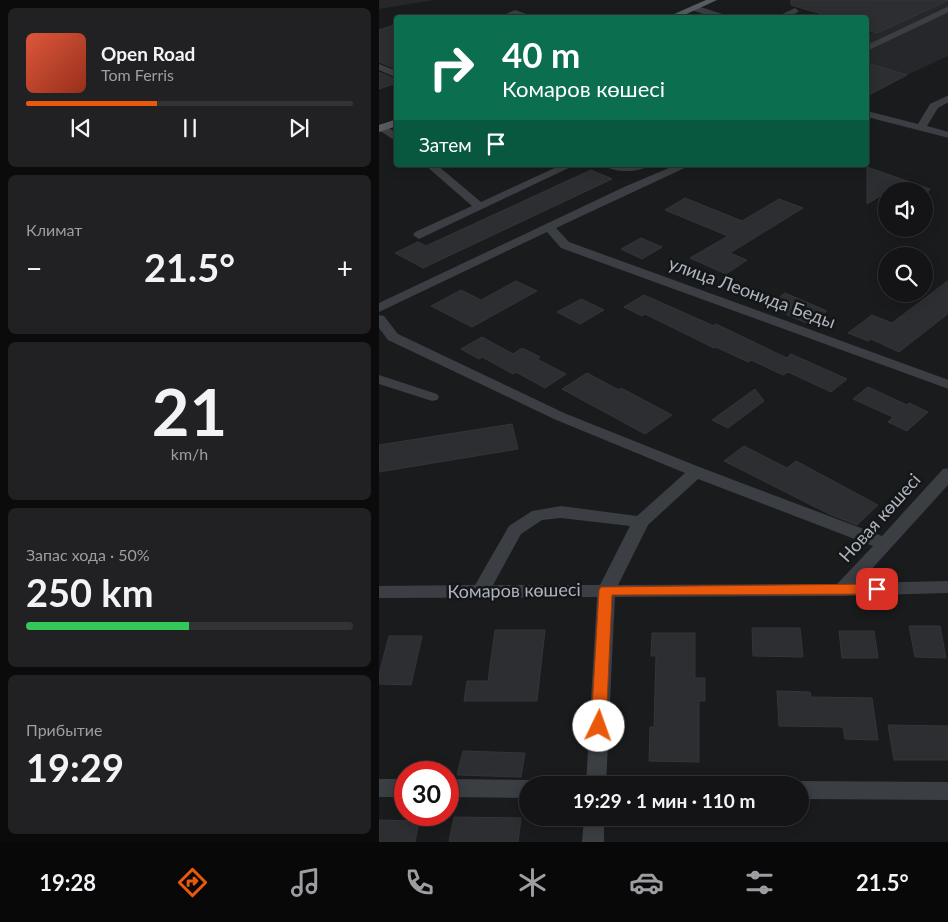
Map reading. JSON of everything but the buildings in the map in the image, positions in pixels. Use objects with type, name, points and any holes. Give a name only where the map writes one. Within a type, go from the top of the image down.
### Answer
[{"type":"main road","points":[[676,15],[713,0]]},
{"type":"main road","points":[[381,128],[394,123]]},
{"type":"street","points":[[694,8],[716,15]]},
{"type":"street","points":[[869,47],[948,8]]},
{"type":"street","points":[[785,15],[795,11]]},
{"type":"street","points":[[379,67],[394,74]]},
{"type":"street","points":[[921,128],[934,106],[948,98]]},
{"type":"street","points":[[869,115],[948,135]]},
{"type":"street","points":[[381,128],[394,137]]},
{"type":"street","points":[[432,167],[480,208]]},
{"type":"street","points":[[419,235],[566,167]]},
{"type":"street","points":[[379,308],[628,189],[681,167]]},
{"type":"street","name":"улица Леонида Беды","points":[[549,227],[565,245],[948,385]]},
{"type":"street","points":[[379,318],[393,337],[559,416],[696,472],[883,543]]},
{"type":"street","points":[[379,379],[432,397]]},
{"type":"street","points":[[596,776],[606,590],[641,522],[696,472]]},
{"type":"street","name":"Новая көшесі","points":[[842,590],[948,473]]},
{"type":"street","points":[[481,591],[515,530],[538,515],[561,512],[641,522]]},
{"type":"street","name":"Комаров көшесі","points":[[379,592],[842,590],[948,587]]},
{"type":"street","points":[[379,788],[394,788]]},
{"type":"street","points":[[459,788],[519,789]]},
{"type":"street","points":[[809,790],[948,791]]},
{"type":"street","points":[[593,842],[594,826]]},
{"type":"shaded area","points":[[379,0],[434,0],[379,9]]},
{"type":"shaded area","points":[[797,0],[948,0],[948,56],[907,75],[869,66],[869,34],[888,23],[869,18],[869,15],[856,15]]},
{"type":"route","points":[[599,726],[606,590],[877,589]]}]
